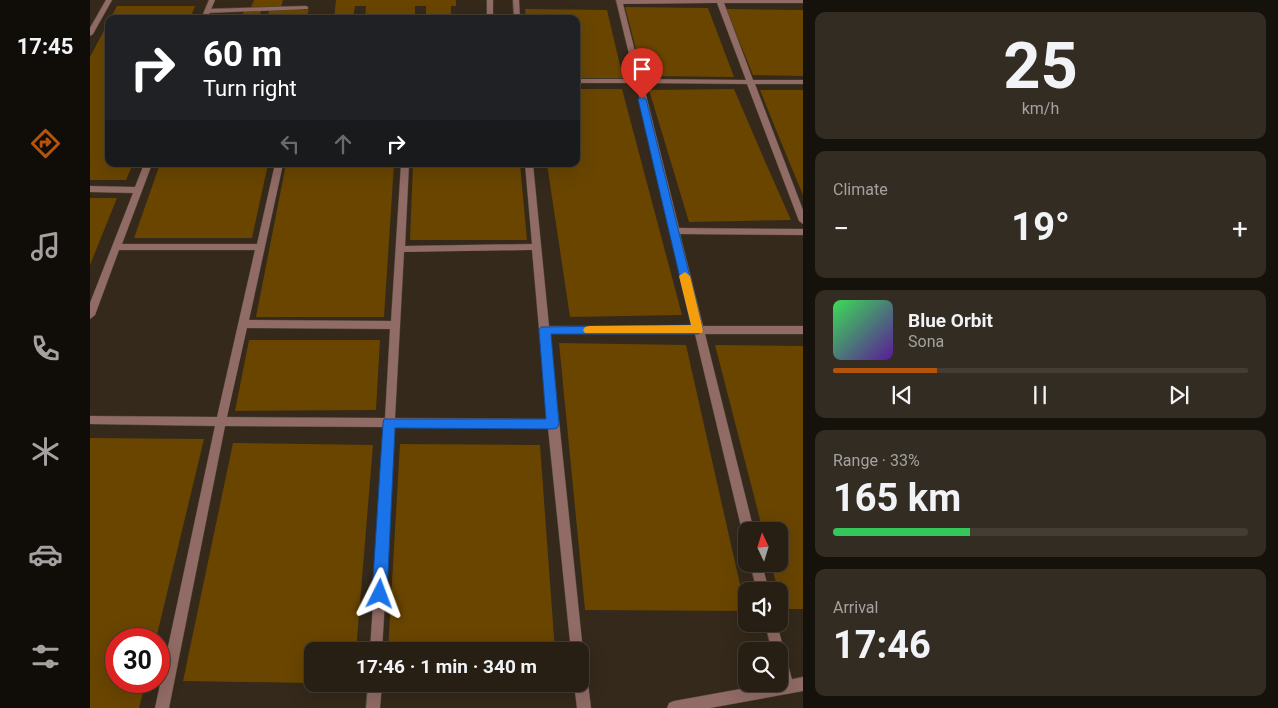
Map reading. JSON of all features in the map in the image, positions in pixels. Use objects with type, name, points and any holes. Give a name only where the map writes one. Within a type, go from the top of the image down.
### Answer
[{"type":"street","points":[[90,34],[108,0]]},
{"type":"street","points":[[206,15],[212,0]]},
{"type":"street","points":[[490,0],[490,15]]},
{"type":"street","points":[[516,0],[517,15]]},
{"type":"street","points":[[746,522],[619,1],[803,1]]},
{"type":"street","points":[[719,1],[803,221]]},
{"type":"street","points":[[207,11],[306,8]]},
{"type":"street","points":[[580,81],[803,82]]},
{"type":"street","points":[[90,315],[147,167]]},
{"type":"street","points":[[162,708],[221,421],[278,167]]},
{"type":"street","points":[[377,642],[405,167]]},
{"type":"street","points":[[529,167],[553,424],[577,642]]},
{"type":"street","points":[[90,189],[138,190]]},
{"type":"street","points":[[674,231],[803,232]]},
{"type":"street","points":[[116,247],[260,247]]},
{"type":"street","points":[[400,249],[537,248]]},
{"type":"street","points":[[243,324],[395,325]]},
{"type":"street","points":[[545,330],[803,330]]},
{"type":"street","points":[[90,420],[553,424]]},
{"type":"street","points":[[788,687],[803,684]]},
{"type":"street","points":[[374,708],[375,692]]},
{"type":"street","points":[[582,692],[584,708]]},
{"type":"street","points":[[674,708],[760,692]]},
{"type":"building","points":[[254,0],[283,0],[281,7],[251,7]]},
{"type":"building","points":[[336,0],[456,0],[456,6],[451,6],[451,15],[426,15],[426,6],[415,6],[415,15],[365,15],[366,6],[355,6],[354,15],[334,15]]},
{"type":"building","points":[[117,6],[195,6],[192,15],[112,15]]},
{"type":"building","points":[[625,7],[708,8],[734,77],[643,76]]},
{"type":"building","points":[[525,9],[607,10],[623,78],[580,78],[580,15],[526,15]]},
{"type":"building","points":[[726,9],[803,10],[803,76],[753,75]]},
{"type":"building","points":[[269,10],[309,10],[307,15],[268,15]]},
{"type":"building","points":[[244,11],[261,11],[260,15],[242,15]]},
{"type":"building","points":[[105,29],[105,167],[132,167],[126,180],[90,180],[90,57]]},
{"type":"building","points":[[580,89],[622,89],[682,315],[570,317],[547,167],[580,167]]},
{"type":"building","points":[[734,89],[791,220],[689,222],[649,90]]},
{"type":"building","points":[[760,90],[803,90],[803,195],[776,130]]},
{"type":"building","points":[[159,167],[267,167],[252,238],[134,238]]},
{"type":"building","points":[[285,167],[394,167],[384,317],[256,317]]},
{"type":"building","points":[[413,167],[520,167],[527,240],[410,240]]},
{"type":"building","points":[[90,198],[117,198],[90,265]]},
{"type":"building","points":[[249,340],[380,340],[376,410],[235,411]]},
{"type":"building","points":[[559,343],[686,345],[739,582],[738,611],[585,610]]},
{"type":"building","points":[[715,345],[803,346],[803,609],[788,609],[788,582],[776,582],[773,572],[788,572],[788,522],[761,522]]},
{"type":"building","points":[[90,438],[204,439],[159,628],[105,628],[105,693],[143,693],[139,708],[90,708]]},
{"type":"building","points":[[233,443],[373,445],[357,642],[304,642],[304,683],[183,681]]},
{"type":"building","points":[[400,444],[540,445],[554,642],[389,642]]},
{"type":"slow traffic","points":[[589,330],[698,330],[685,276]]},
{"type":"route","points":[[380,594],[389,423],[553,424],[545,330],[698,330],[642,99]]}]
